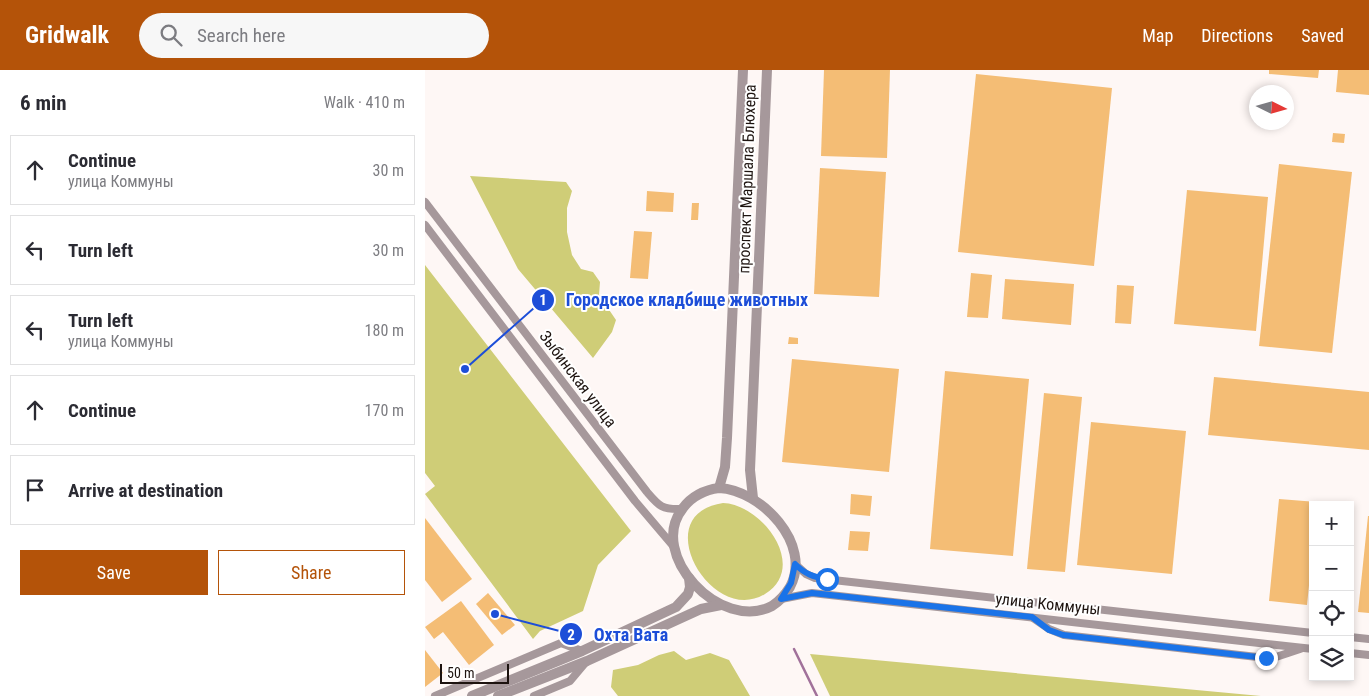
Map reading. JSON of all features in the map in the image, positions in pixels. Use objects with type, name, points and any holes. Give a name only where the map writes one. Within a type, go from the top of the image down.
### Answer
[{"type":"street","name":"проспект Маршала Блюхера","points":[[719,488],[724,472],[727,438],[743,70]]},
{"type":"street","name":"проспект Маршала Блюхера","points":[[753,498],[750,470],[767,70]]},
{"type":"street","name":"Зыбинская улица","points":[[425,202],[647,492],[659,506],[667,510],[682,509]]},
{"type":"street","name":"Зыбинская улица","points":[[425,225],[641,508],[674,547]]},
{"type":"street","points":[[463,275],[475,267]]},
{"type":"street","points":[[719,488],[738,491],[753,498],[768,510],[783,529],[791,544],[795,564],[791,583],[781,599],[756,612],[738,611],[721,605],[705,595],[689,578],[679,560],[674,547],[673,536],[678,514],[692,498],[701,493],[719,488]]},
{"type":"street","name":"улица Коммуны","points":[[795,564],[806,574],[815,578],[1309,633]]},
{"type":"street","points":[[472,696],[582,651],[676,607],[688,594],[690,587],[689,578]]},
{"type":"street","name":"улица Коммуны","points":[[781,599],[812,593],[1309,649]]},
{"type":"street","points":[[498,696],[587,661],[701,609],[721,605]]},
{"type":"street","points":[[1032,617],[1057,633],[1266,658],[1303,648]]},
{"type":"street","points":[[1354,637],[1369,639]]},
{"type":"street","points":[[435,696],[561,643],[582,651]]},
{"type":"street","points":[[1354,653],[1369,655]]},
{"type":"street","points":[[534,696],[570,681],[587,661]]},
{"type":"shaded area","points":[[470,176],[566,182],[572,191],[567,208],[567,232],[572,255],[581,269],[593,272],[600,282],[599,295],[616,320],[612,332],[593,358],[518,269]]},
{"type":"shaded area","points":[[425,265],[631,531],[598,565],[583,611],[540,631],[533,639],[425,494],[435,486],[425,473]]},
{"type":"shaded area","points":[[723,503],[738,506],[752,514],[765,525],[775,539],[781,554],[782,569],[777,582],[765,594],[745,600],[725,595],[708,583],[695,565],[688,545],[690,526],[701,511]]},
{"type":"shaded area","points":[[674,651],[686,660],[710,653],[729,660],[750,696],[618,696],[611,687],[613,670],[638,665],[659,655]]},
{"type":"shaded area","points":[[810,654],[1261,696],[830,696]]},
{"type":"building","points":[[824,70],[890,70],[887,158],[821,156]]},
{"type":"building","points":[[1269,70],[1319,70],[1318,78],[1269,74]]},
{"type":"building","points":[[1338,70],[1369,70],[1369,95],[1336,92]]},
{"type":"building","points":[[976,74],[1112,88],[1094,266],[958,252]]},
{"type":"building","points":[[1333,133],[1345,134],[1344,143],[1332,142]]},
{"type":"building","points":[[1279,164],[1352,172],[1332,353],[1259,346]]},
{"type":"building","points":[[820,168],[886,172],[879,297],[814,294]]},
{"type":"building","points":[[1187,190],[1268,197],[1256,331],[1174,324]]},
{"type":"building","points":[[647,191],[674,193],[673,212],[646,211]]},
{"type":"building","points":[[692,203],[699,203],[698,220],[691,220]]},
{"type":"building","points":[[634,231],[652,232],[648,279],[630,278]]},
{"type":"building","points":[[971,273],[992,275],[988,318],[967,317]]},
{"type":"building","points":[[1005,279],[1074,284],[1071,325],[1002,319]]},
{"type":"building","points":[[1117,285],[1134,286],[1131,324],[1115,323]]},
{"type":"building","points":[[789,337],[798,338],[798,344],[788,344]]},
{"type":"building","points":[[792,359],[899,369],[889,472],[782,462]]},
{"type":"building","points":[[945,371],[1029,379],[1013,556],[930,549]]},
{"type":"building","points":[[1214,377],[1369,392],[1369,450],[1208,435]]},
{"type":"building","points":[[1044,393],[1082,397],[1065,572],[1027,569]]},
{"type":"building","points":[[1091,422],[1186,431],[1172,574],[1077,565]]},
{"type":"building","points":[[851,494],[872,496],[870,516],[850,514]]},
{"type":"building","points":[[1279,499],[1309,501],[1309,585],[1307,605],[1269,601]]},
{"type":"building","points":[[1369,516],[1369,613],[1358,612]]},
{"type":"building","points":[[425,518],[472,579],[442,602],[425,580]]},
{"type":"building","points":[[850,531],[870,532],[868,551],[848,550]]},
{"type":"building","points":[[488,593],[515,625],[502,635],[476,604]]},
{"type":"building","points":[[461,601],[494,645],[469,665],[443,632],[434,639],[425,627]]},
{"type":"building","points":[[425,650],[443,673],[425,687]]},
{"type":"waterway","points":[[794,649],[817,696]]},
{"type":"place","name":"Городское кладбище животных","points":[[465,369]]},
{"type":"place","name":"Охта Вата","points":[[495,614]]},
{"type":"route","points":[[827,579],[815,578],[806,574],[795,564],[794,576],[781,599],[812,593],[1032,617],[1049,630],[1063,635],[1266,658]]}]
